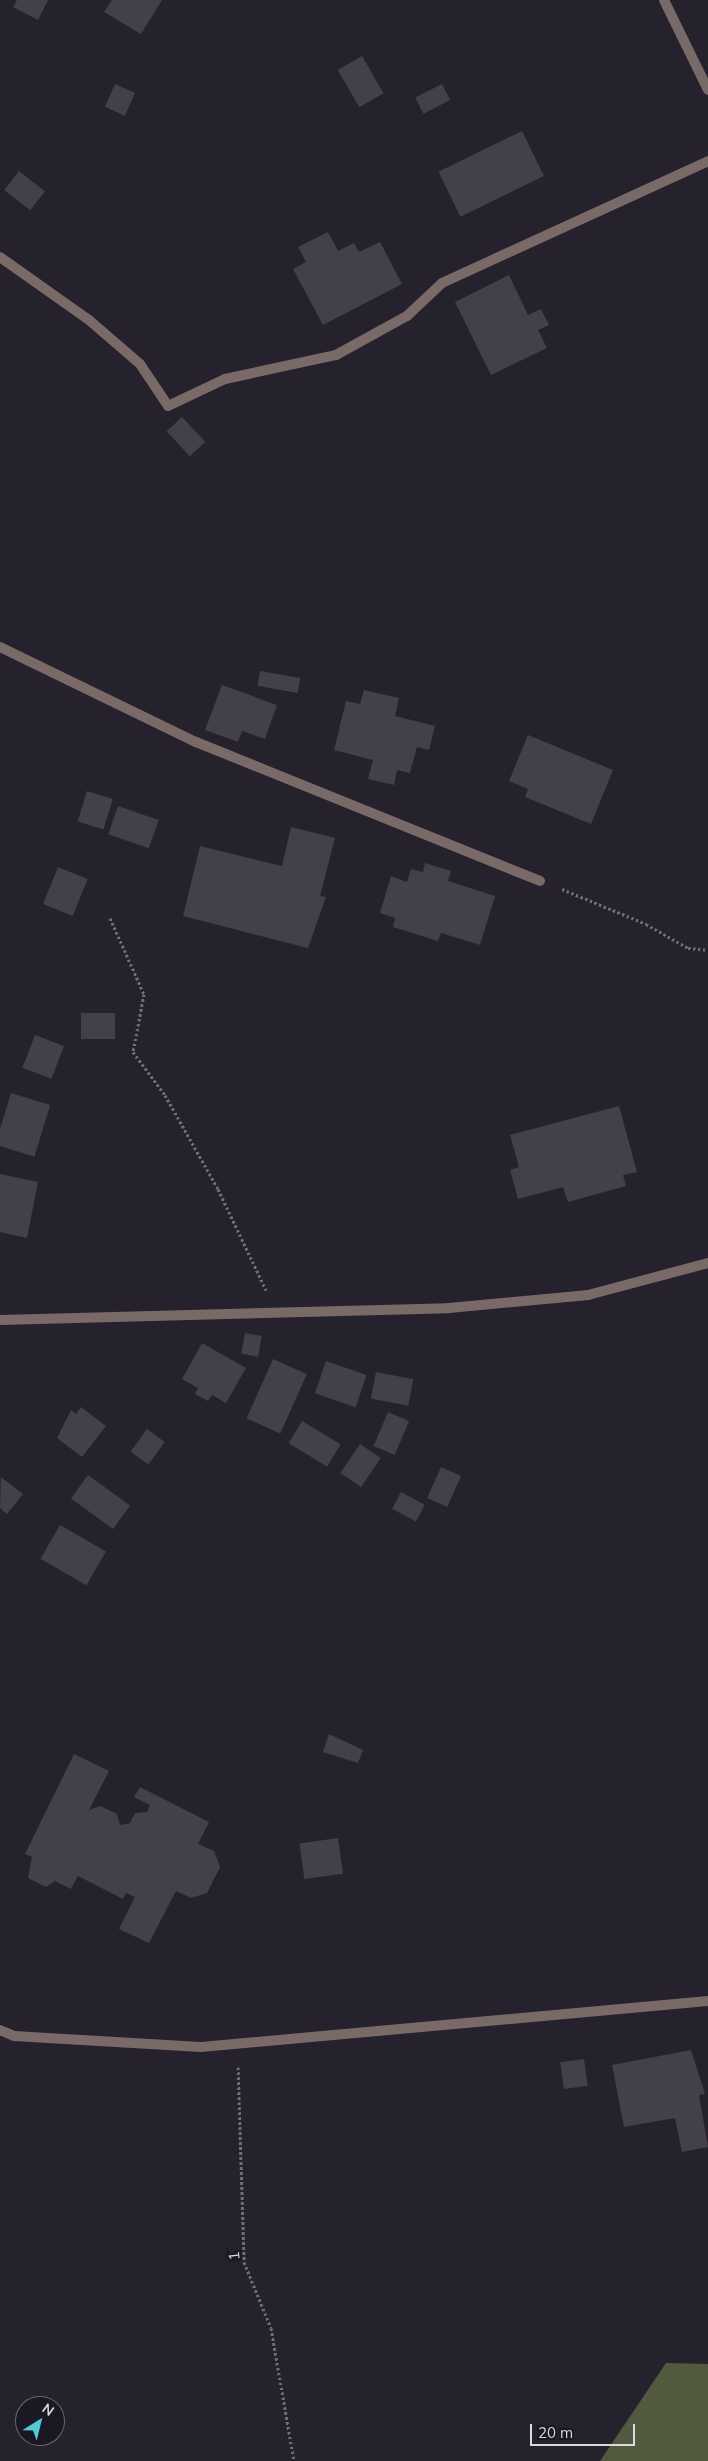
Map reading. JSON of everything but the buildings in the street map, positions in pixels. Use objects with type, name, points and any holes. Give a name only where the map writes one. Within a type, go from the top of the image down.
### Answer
[{"type":"street","points":[[664,0],[708,90]]},
{"type":"street","points":[[0,257],[89,320],[140,364],[168,406],[226,379],[336,355],[406,316],[442,283],[708,160]]},
{"type":"street","points":[[0,647],[196,742],[540,880]]},
{"type":"street","points":[[0,1320],[449,1308],[588,1295],[708,1263]]},
{"type":"street","points":[[0,2030],[14,2036],[201,2046],[708,2000]]},
{"type":"path","points":[[540,880],[646,924],[688,948],[708,950]]},
{"type":"path","points":[[110,918],[144,994],[133,1052],[165,1095],[218,1189],[276,1313]]},
{"type":"path","name":"1","points":[[238,2042],[244,2262],[271,2328],[294,2461]]},
{"type":"green space","points":[[666,2363],[708,2364],[708,2461],[600,2461]]}]
